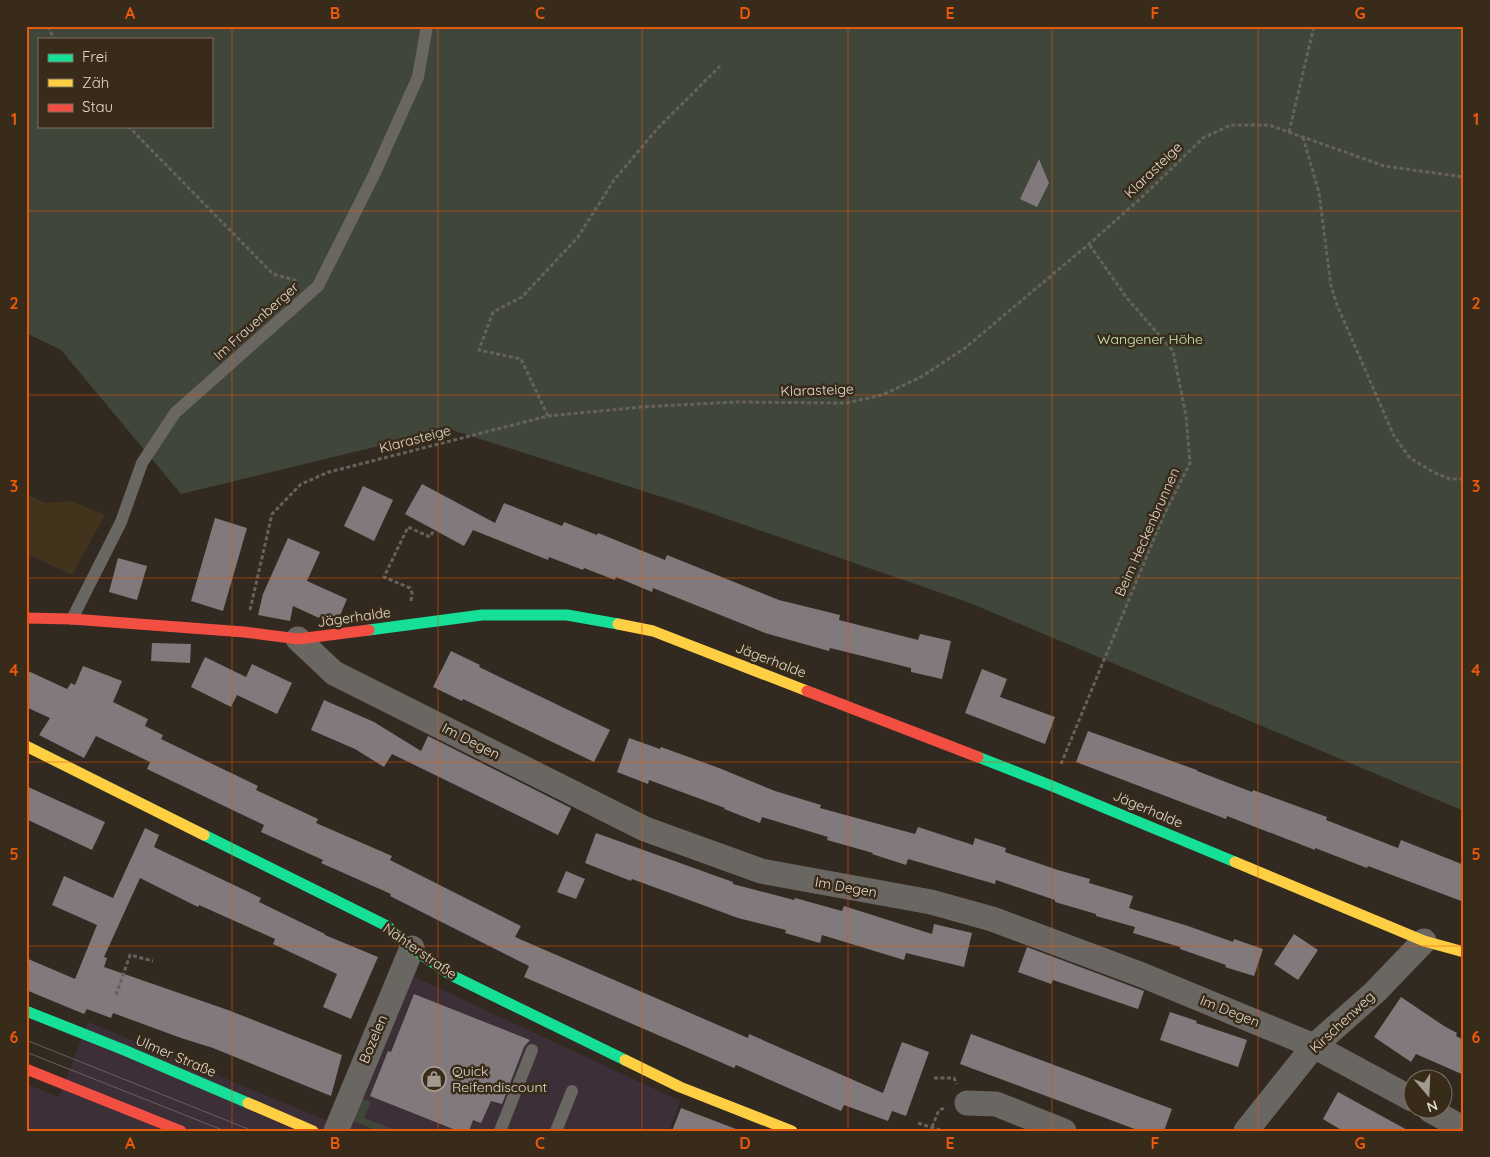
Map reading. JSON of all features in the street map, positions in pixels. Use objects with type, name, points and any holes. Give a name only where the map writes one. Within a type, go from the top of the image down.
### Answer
[{"type":"street","name":"Jägerhalde","points":[[26,618],[72,619],[244,632],[298,639],[482,615],[567,615],[653,631],[1052,786],[1424,941],[1464,952]]},
{"type":"street","name":"Im Degen","points":[[298,639],[334,673],[645,829],[761,871],[931,902],[992,919],[1142,975],[1314,1046],[1402,1094]]},
{"type":"street","name":"Nähterstraße","points":[[26,746],[387,926],[412,948],[451,975],[680,1087],[792,1131]]},
{"type":"street","name":"Kirschenweg","points":[[1246,1131],[1314,1046],[1375,992],[1424,941]]},
{"type":"street","name":"Bozelen","points":[[336,1131],[412,948]]},
{"type":"street","name":"Ulmer Straße","points":[[26,1011],[124,1050],[313,1131]]},
{"type":"street","points":[[26,1069],[181,1131]]},
{"type":"street","points":[[967,1103],[996,1104],[1064,1131]]},
{"type":"street","points":[[1447,1120],[1464,1130]]},
{"type":"lane","name":"Im Frauenberger","points":[[72,619],[121,522],[142,463],[176,413],[318,286],[373,177],[418,76],[427,26]]},
{"type":"lane","points":[[500,1131],[532,1050]]},
{"type":"lane","points":[[556,1131],[572,1091]]},
{"type":"path","points":[[48,26],[50,35],[53,38]]},
{"type":"path","points":[[1289,132],[1314,26]]},
{"type":"path","points":[[548,416],[521,359],[480,350],[493,312],[522,297],[578,237],[614,180],[658,128],[720,66]]},
{"type":"path","name":"Klarasteige","points":[[244,632],[272,514],[301,484],[329,472],[548,416],[670,405],[736,402],[846,402],[882,394],[921,377],[965,348],[1142,198],[1203,138],[1231,125],[1269,125],[1384,166],[1464,177]]},
{"type":"path","points":[[130,128],[272,274],[318,286]]},
{"type":"path","points":[[1303,137],[1319,192],[1331,286],[1337,305],[1394,436],[1410,458],[1435,473],[1450,479],[1464,479]]},
{"type":"path","name":"Beim Heckenbrunnen","points":[[1052,786],[1163,518],[1190,463],[1186,416],[1173,351],[1126,297],[1089,244]]},
{"type":"path","points":[[410,588],[384,577],[408,527],[430,537],[434,530]]},
{"type":"path","points":[[116,995],[130,955],[153,961]]},
{"type":"path","points":[[932,1127],[939,1110]]},
{"type":"path","points":[[918,1123],[943,1131]]},
{"type":"shaded area","points":[[26,494],[45,503],[71,501],[105,515],[72,575],[26,553]]},
{"type":"shaded area","points":[[404,972],[680,1101],[669,1131],[26,1131],[26,1084],[59,1097],[88,1022],[340,1126]]},
{"type":"green space","name":"Wangener Höhe","points":[[26,26],[1464,26],[1464,811],[970,603],[690,506],[449,429],[181,494],[61,350],[26,333]]},
{"type":"green space","points":[[361,1098],[371,1102],[364,1118],[398,1131],[377,1131],[351,1120]]},
{"type":"building","points":[[1039,159],[1049,183],[1037,207],[1020,199]]},
{"type":"building","points":[[422,484],[495,523],[504,503],[562,526],[564,522],[597,535],[598,533],[665,560],[667,555],[779,600],[840,615],[839,620],[918,640],[920,634],[951,641],[942,679],[911,672],[911,668],[830,648],[829,651],[765,633],[653,588],[652,592],[616,577],[615,580],[549,557],[548,560],[473,530],[464,546],[405,514]]},
{"type":"building","points":[[363,486],[393,500],[374,541],[344,526]]},
{"type":"building","points":[[215,518],[247,528],[223,611],[191,601]]},
{"type":"building","points":[[288,538],[320,552],[307,581],[347,599],[339,618],[334,619],[329,616],[327,619],[320,616],[319,618],[293,606],[290,621],[258,615],[263,594]]},
{"type":"building","points":[[118,558],[147,566],[137,600],[109,592]]},
{"type":"building","points":[[152,643],[191,644],[190,663],[151,661]]},
{"type":"building","points":[[451,651],[480,665],[479,667],[610,730],[594,762],[463,699],[462,701],[433,687]]},
{"type":"building","points":[[205,657],[246,677],[252,664],[292,683],[277,714],[237,695],[231,707],[191,687]]},
{"type":"building","points":[[83,666],[122,681],[113,702],[148,719],[145,726],[163,735],[161,739],[258,786],[256,790],[318,819],[316,823],[392,856],[390,860],[521,926],[515,937],[748,1038],[749,1034],[883,1093],[902,1042],[929,1052],[906,1116],[892,1111],[888,1121],[844,1105],[841,1111],[736,1065],[734,1068],[524,977],[529,966],[390,896],[391,894],[321,863],[323,860],[261,832],[264,825],[147,769],[150,762],[96,736],[84,758],[39,735],[50,718],[26,707],[26,670],[67,689],[71,683],[75,685]]},
{"type":"building","points":[[982,669],[1007,679],[1000,697],[1055,717],[1045,744],[965,713]]},
{"type":"building","points":[[324,700],[374,722],[421,751],[428,736],[571,808],[558,835],[392,754],[384,767],[355,749],[311,730]]},
{"type":"building","points":[[1088,731],[1252,792],[1253,790],[1327,817],[1326,820],[1398,848],[1401,840],[1464,865],[1464,902],[1368,866],[1367,868],[1315,848],[1315,850],[1227,816],[1226,819],[1076,762]]},
{"type":"building","points":[[629,738],[660,749],[661,747],[775,791],[821,805],[820,808],[915,834],[918,827],[973,845],[975,838],[1006,848],[1005,852],[1090,879],[1089,883],[1133,896],[1129,908],[1233,942],[1234,939],[1263,949],[1254,976],[1225,967],[1226,965],[1180,949],[1180,947],[1133,933],[1135,927],[1096,916],[1096,914],[1055,902],[1055,900],[996,880],[995,884],[908,859],[906,865],[827,840],[828,837],[762,817],[760,823],[649,780],[648,784],[617,772]]},
{"type":"building","points":[[26,786],[105,822],[92,850],[26,819]]},
{"type":"building","points":[[145,828],[159,835],[154,847],[261,898],[259,902],[325,935],[378,957],[351,1019],[323,1007],[337,974],[273,944],[275,939],[199,905],[198,907],[140,878],[104,957],[107,958],[104,967],[228,1010],[342,1055],[331,1096],[213,1048],[113,1013],[111,1018],[87,1009],[84,1014],[26,990],[26,958],[75,979],[97,925],[52,905],[64,876],[113,898]]},
{"type":"building","points":[[596,833],[733,882],[733,884],[842,911],[844,906],[932,934],[934,924],[972,933],[964,967],[906,953],[904,960],[822,935],[820,943],[785,933],[786,930],[738,918],[632,879],[631,881],[585,863]]},
{"type":"building","points":[[566,871],[585,879],[576,899],[557,892]]},
{"type":"building","points":[[1294,934],[1318,950],[1298,980],[1274,964]]},
{"type":"building","points":[[1027,947],[1144,991],[1138,1009],[1053,980],[1051,984],[1018,972]]},
{"type":"building","points":[[414,994],[530,1040],[524,1047],[502,1104],[491,1101],[481,1123],[473,1120],[469,1131],[458,1131],[370,1096],[388,1051],[391,1052]]},
{"type":"building","points":[[1401,997],[1457,1033],[1456,1036],[1464,1040],[1464,1075],[1416,1054],[1411,1062],[1374,1037]]},
{"type":"building","points":[[1170,1012],[1247,1040],[1238,1067],[1160,1040]]},
{"type":"building","points":[[971,1034],[1172,1109],[1164,1131],[1140,1131],[960,1064]]},
{"type":"building","points":[[1338,1092],[1409,1131],[1343,1131],[1323,1119]]},
{"type":"building","points":[[681,1108],[736,1129],[736,1131],[672,1131]]},
{"type":"tram line","points":[[26,1040],[253,1131]]},
{"type":"tram line","points":[[26,1052],[225,1131]]},
{"type":"traffic: fast","points":[[369,630],[482,615],[567,615],[618,624]]},
{"type":"traffic: fast","points":[[978,757],[1235,862]]},
{"type":"traffic: fast","points":[[204,835],[387,926],[412,948],[451,975],[625,1060]]},
{"type":"traffic: fast","points":[[26,1011],[248,1103]]},
{"type":"traffic: slow","points":[[618,624],[653,631],[807,691]]},
{"type":"traffic: slow","points":[[26,746],[204,835]]},
{"type":"traffic: slow","points":[[1235,862],[1424,941],[1464,952]]},
{"type":"traffic: slow","points":[[625,1060],[680,1087],[792,1131]]},
{"type":"traffic: slow","points":[[248,1103],[313,1131]]},
{"type":"traffic: jam","points":[[26,618],[72,619],[244,632],[298,639],[369,630]]},
{"type":"traffic: jam","points":[[807,691],[978,757]]},
{"type":"traffic: jam","points":[[26,1069],[181,1131]]},
{"type":"place","name":"Quick Reifendiscount","points":[[434,1079]]}]
